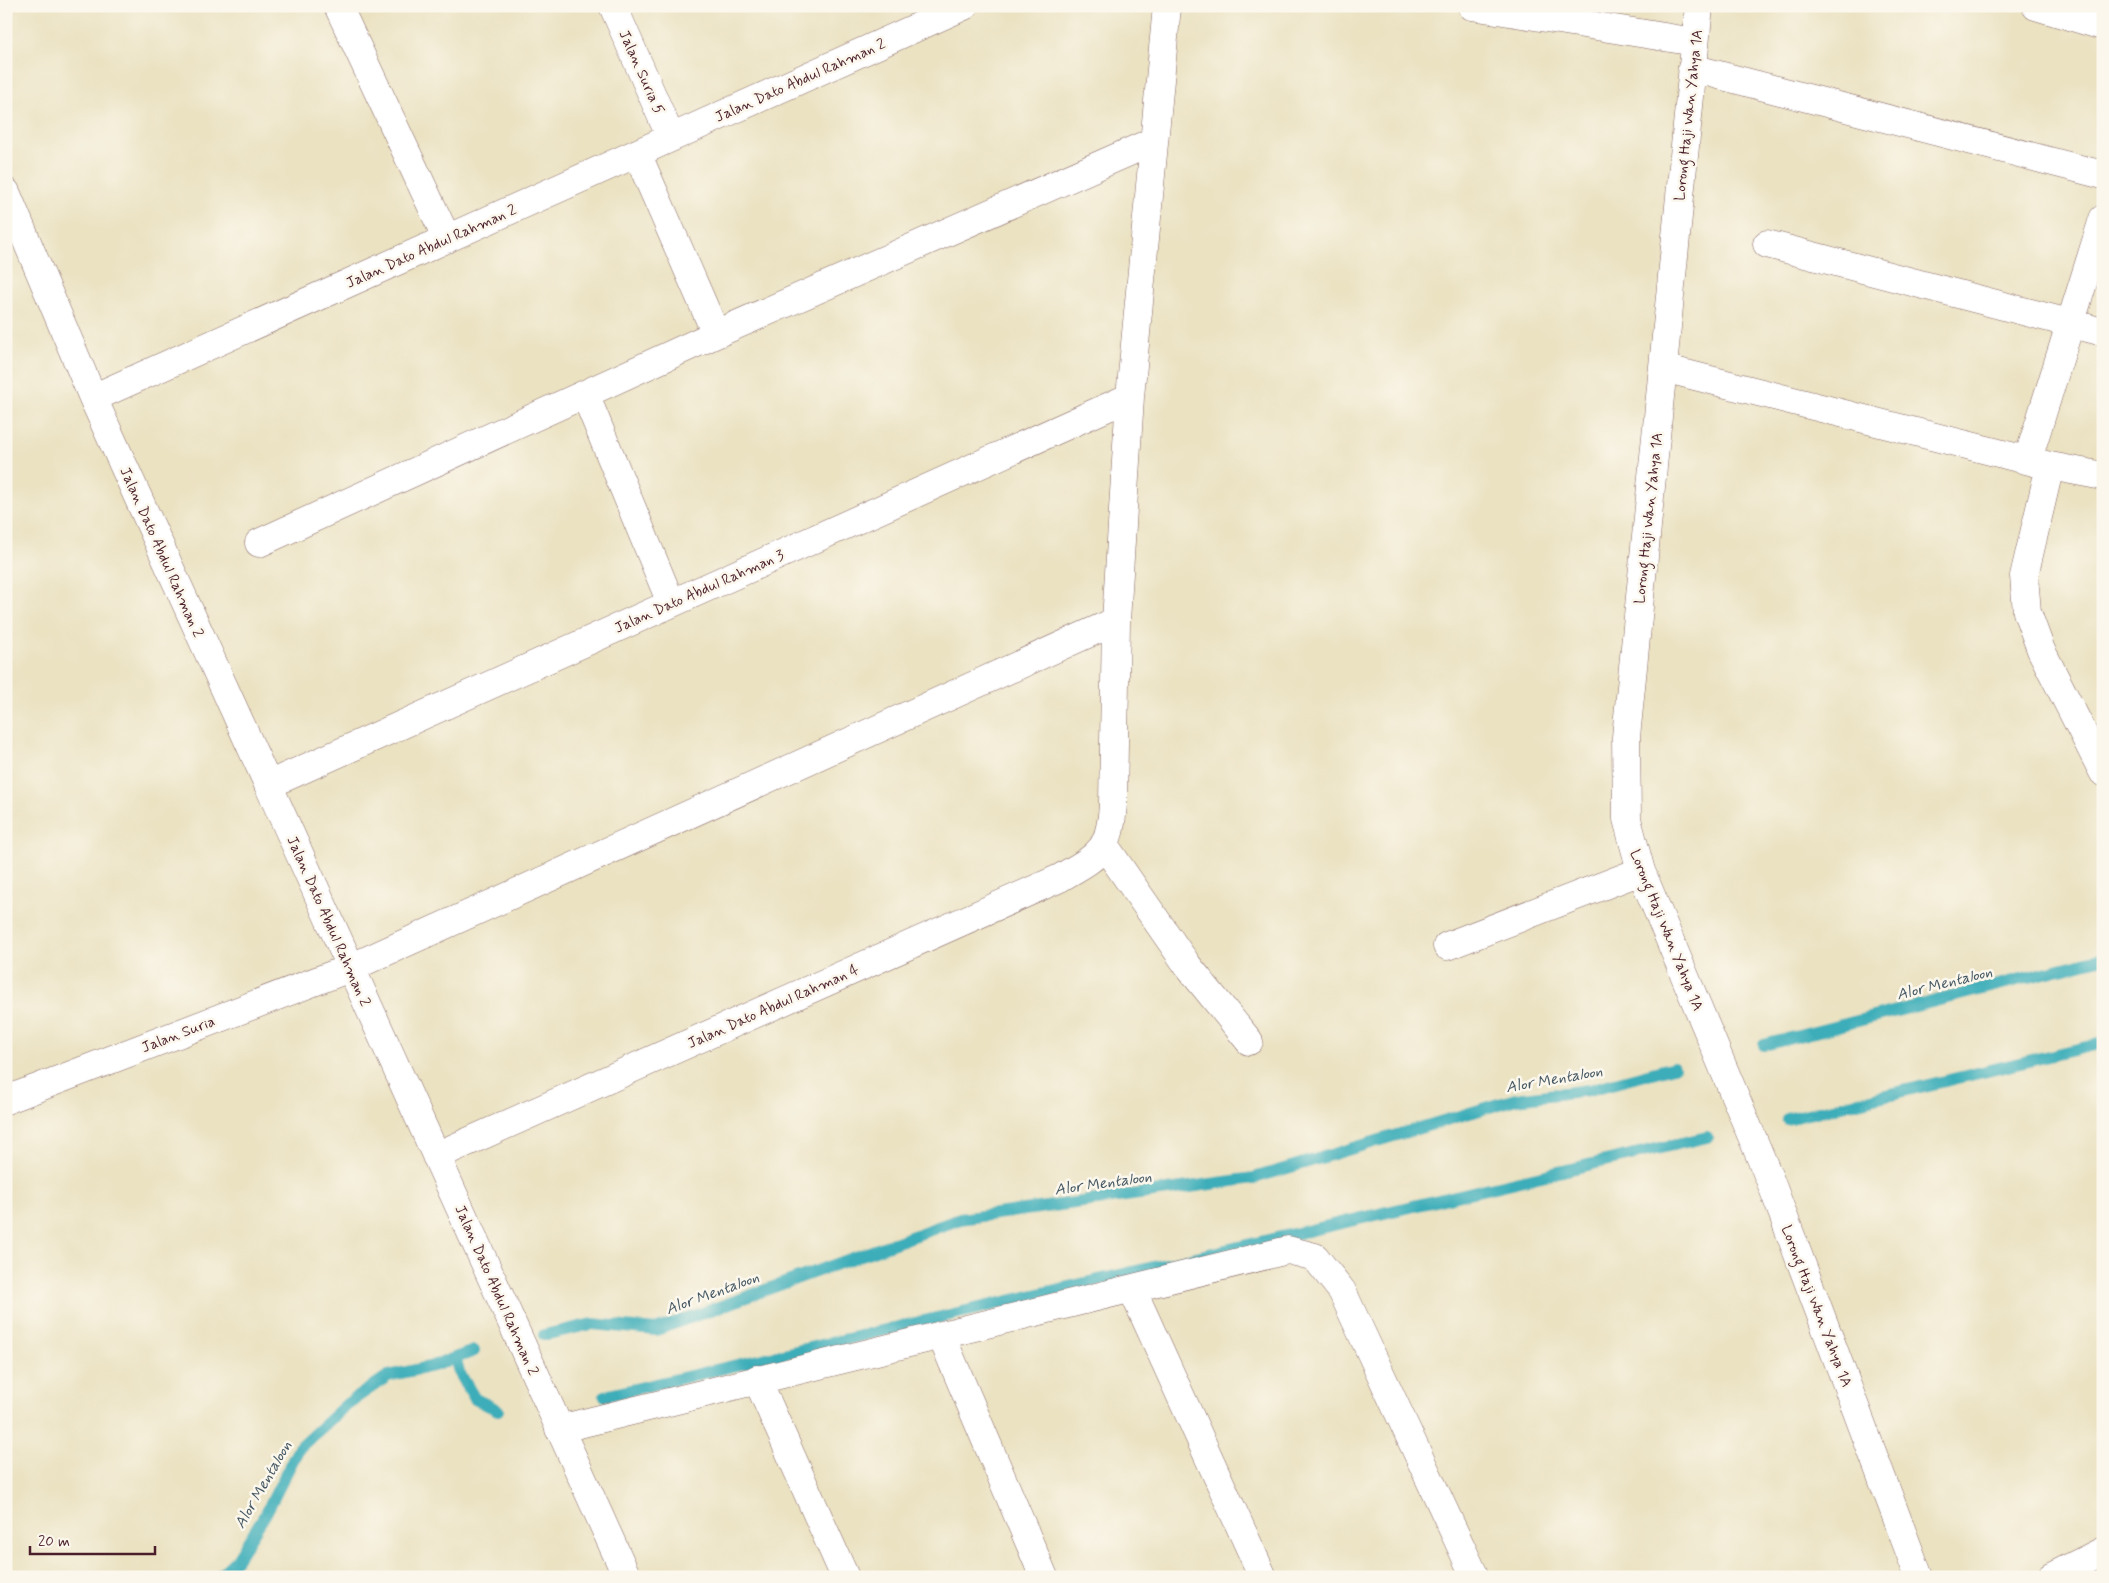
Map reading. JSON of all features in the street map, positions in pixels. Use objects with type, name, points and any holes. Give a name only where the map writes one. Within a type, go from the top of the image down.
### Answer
[{"type":"street","points":[[338,6],[446,239]]},
{"type":"street","name":"Jalan Suria 5","points":[[613,6],[671,138]]},
{"type":"street","name":"Jalan Dato Abdul Rahman 2","points":[[626,1577],[92,398],[964,6]]},
{"type":"street","points":[[1167,6],[1130,397],[1116,621],[1114,804],[1112,826],[1105,846],[1188,966],[1249,1040]]},
{"type":"street","points":[[1472,6],[1694,55],[2103,175]]},
{"type":"street","name":"Lorong Haji Wan Yahya 1A","points":[[1699,6],[1626,738],[1627,819],[1641,871],[1770,1180],[1919,1577]]},
{"type":"street","points":[[2036,6],[2103,26]]},
{"type":"street","points":[[260,543],[716,334],[1154,141]]},
{"type":"street","points":[[637,153],[716,334]]},
{"type":"street","points":[[6,192],[92,398]]},
{"type":"street","points":[[2103,219],[2069,324],[2039,463],[2024,576],[2027,612],[2041,650],[2103,772]]},
{"type":"street","points":[[1767,244],[2103,332]]},
{"type":"street","points":[[1663,368],[2039,463],[2103,476]]},
{"type":"street","points":[[585,394],[671,603]]},
{"type":"street","name":"Jalan Dato Abdul Rahman 3","points":[[268,785],[1130,397]]},
{"type":"street","name":"Jalan Suria","points":[[6,1100],[350,968],[1116,621]]},
{"type":"street","name":"Jalan Dato Abdul Rahman 4","points":[[436,1156],[1060,878],[1089,860],[1105,846]]},
{"type":"street","points":[[1447,946],[1641,871]]},
{"type":"street","points":[[559,1428],[1288,1250],[1315,1257],[1342,1291],[1475,1577]]},
{"type":"street","points":[[1132,1289],[1263,1577]]},
{"type":"street","points":[[941,1335],[1044,1577]]},
{"type":"street","points":[[757,1379],[845,1577]]},
{"type":"street","points":[[2050,1577],[2103,1551]]},
{"type":"building","points":[[1546,6],[1599,6],[1598,15]]},
{"type":"waterway","name":"Alor Mentaloon","points":[[1764,1045],[2103,958]]},
{"type":"waterway","points":[[1787,1119],[2103,1043]]},
{"type":"waterway","name":"Alor Mentaloon","points":[[544,1335],[592,1324],[656,1330],[960,1219],[1254,1178],[1516,1099],[1589,1090],[1674,1067]]},
{"type":"waterway","points":[[605,1396],[1707,1137]]},
{"type":"waterway","name":"Alor Mentaloon","points":[[218,1577],[237,1559],[266,1513],[299,1448],[347,1404],[388,1376],[433,1366],[474,1351]]},
{"type":"waterway","points":[[455,1358],[459,1372],[475,1399],[498,1410]]}]
